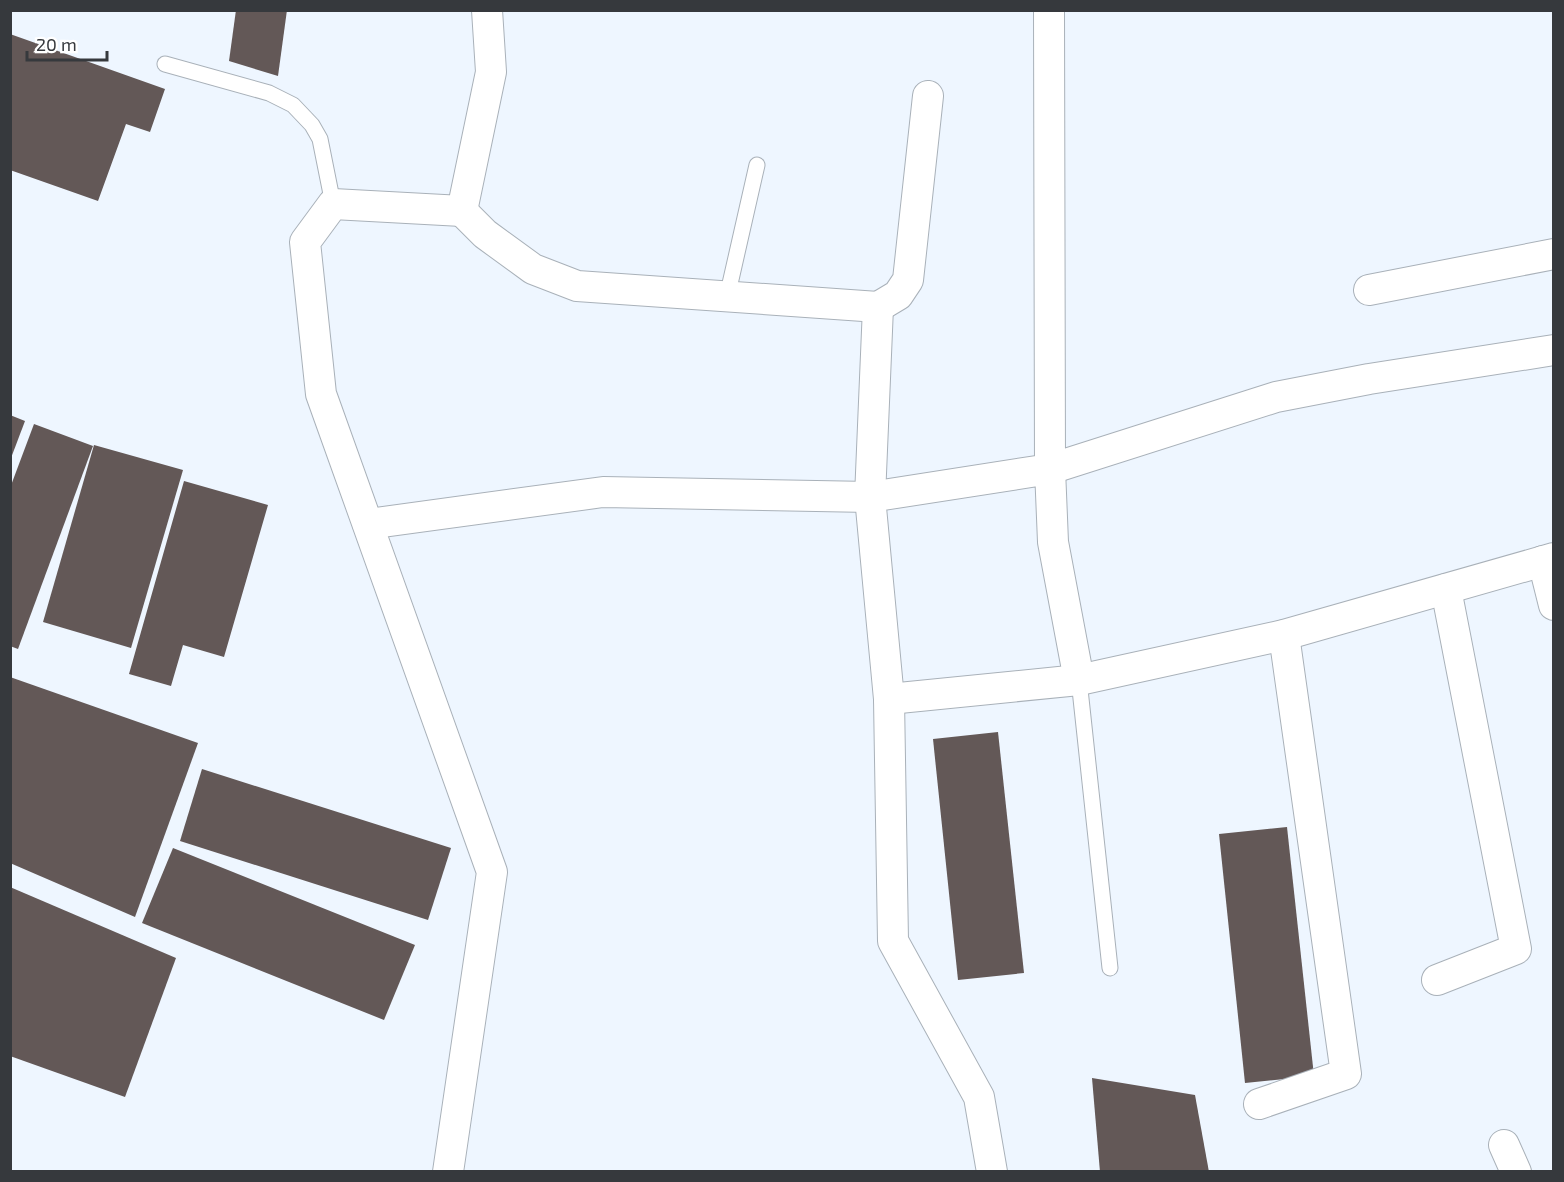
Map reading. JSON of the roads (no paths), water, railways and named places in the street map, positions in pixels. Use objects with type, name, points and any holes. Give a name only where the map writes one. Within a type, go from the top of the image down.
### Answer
[{"type":"street","points":[[462,211],[491,72],[488,10]]},
{"type":"street","points":[[1049,10],[1050,469],[1053,542],[1079,680]]},
{"type":"street","points":[[448,1172],[492,872],[321,394],[305,242],[333,204],[462,211],[485,234],[533,269],[577,286],[878,308],[898,295],[908,280],[928,96]]},
{"type":"street","points":[[1369,290],[1554,254]]},
{"type":"street","points":[[878,308],[870,497],[889,699],[893,942],[979,1097],[992,1172]]},
{"type":"street","points":[[368,524],[603,492],[870,497],[1050,469],[1276,397],[1369,379],[1554,350]]},
{"type":"street","points":[[889,699],[1079,680],[1284,635],[1548,559],[1554,604]]},
{"type":"street","points":[[1437,980],[1515,949],[1446,589]]},
{"type":"street","points":[[1259,1104],[1346,1074],[1284,635]]},
{"type":"lane","points":[[165,64],[269,93],[293,105],[312,125],[320,139],[333,204]]},
{"type":"lane","points":[[727,297],[757,165]]},
{"type":"lane","points":[[1079,680],[1110,968]]}]
